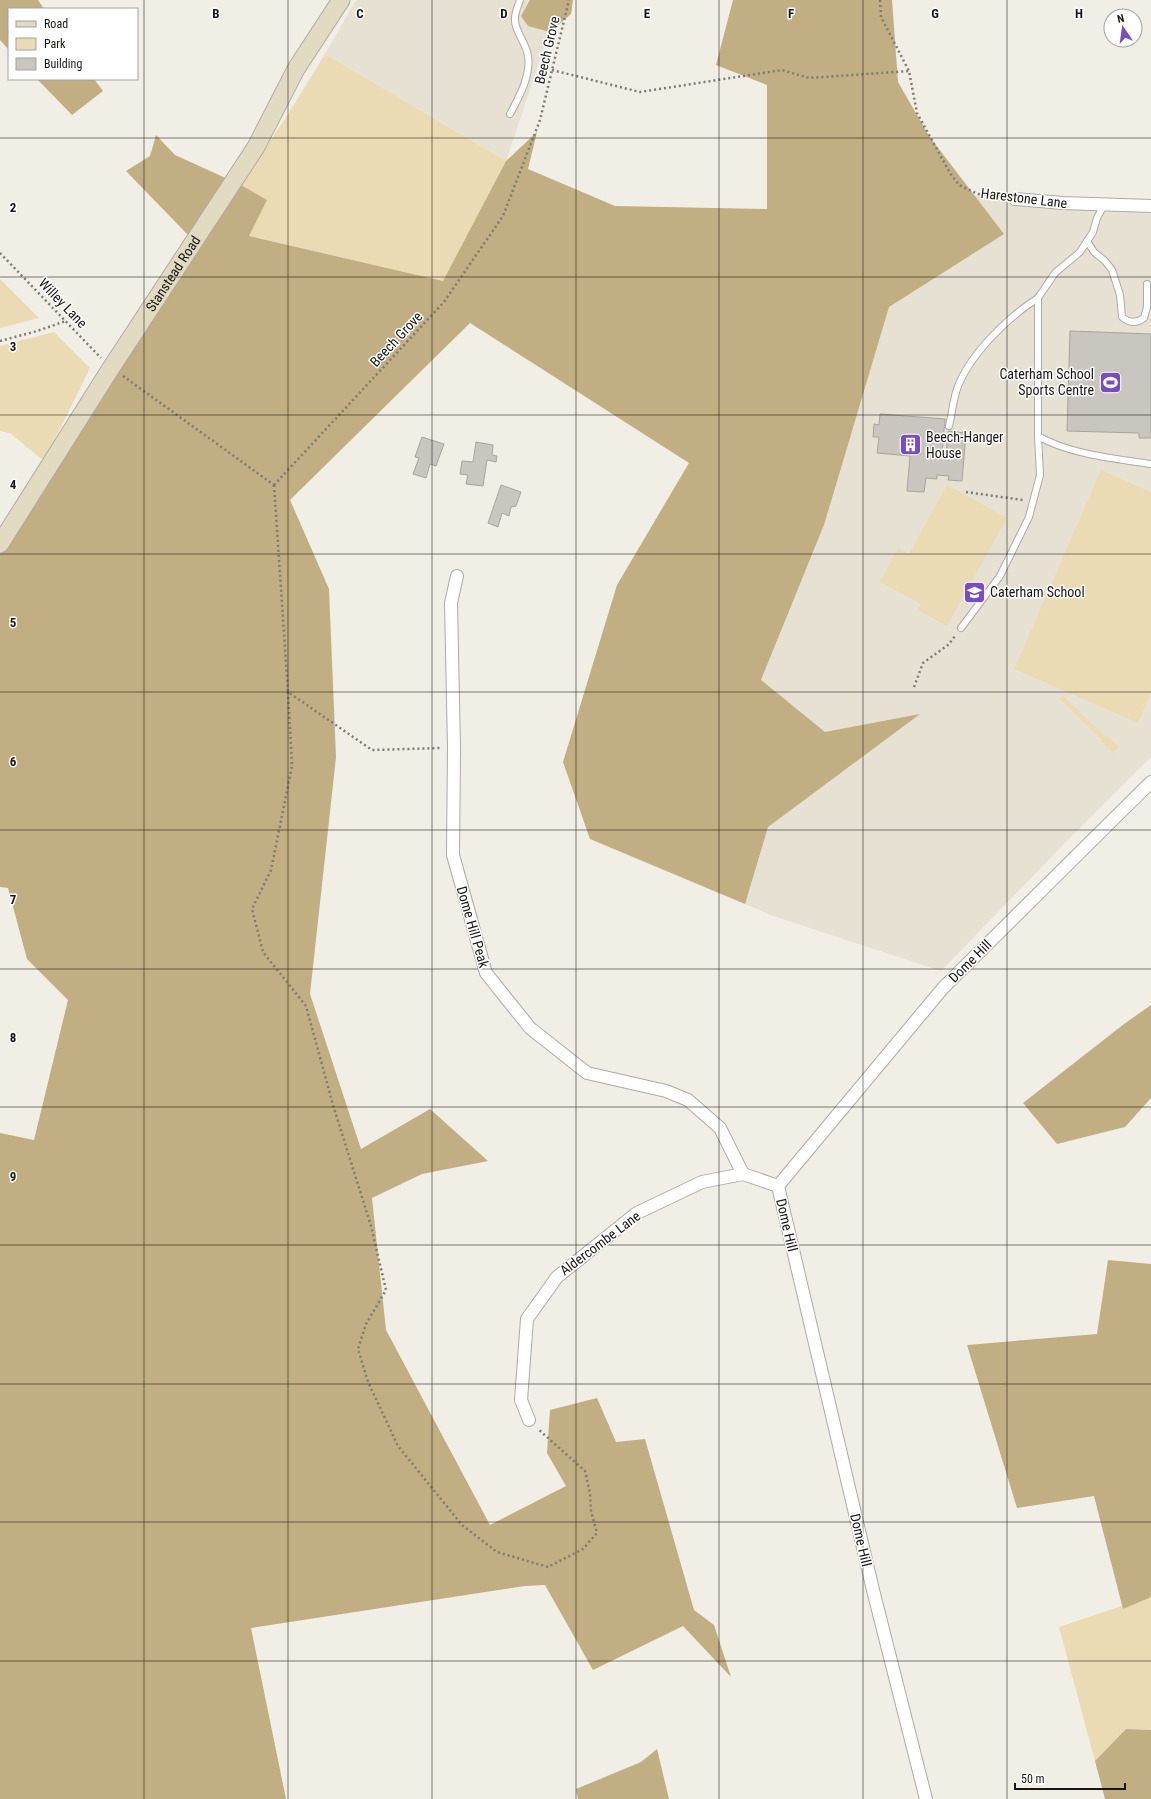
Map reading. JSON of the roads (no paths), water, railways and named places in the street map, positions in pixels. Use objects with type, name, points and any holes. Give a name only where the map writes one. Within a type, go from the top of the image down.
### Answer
[{"type":"street","name":"Stanstead Road","points":[[0,544],[111,368],[256,147],[296,69],[341,0]]},
{"type":"street","name":"Harestone Lane","points":[[1015,198],[1104,205],[1151,206]]},
{"type":"street","name":"Dome Hill Peak","points":[[457,576],[451,603],[454,748],[453,855],[486,973],[530,1028],[586,1073],[666,1091],[688,1100],[720,1128],[743,1174]]},
{"type":"street","name":"Dome Hill","points":[[926,1799],[873,1590],[778,1186],[943,988],[1151,782]]},
{"type":"street","points":[[743,1174],[778,1186]]},
{"type":"street","name":"Aldercombe Lane","points":[[529,1420],[521,1400],[527,1319],[556,1277],[637,1214],[702,1182],[743,1174]]},
{"type":"lane","points":[[510,114],[523,90],[528,63],[528,54],[515,27],[514,17],[520,0]]},
{"type":"lane","points":[[949,426],[957,390],[969,366],[990,340],[1018,312],[1038,298],[1055,274],[1080,252],[1093,232],[1097,218],[1104,205]]},
{"type":"lane","points":[[1087,241],[1094,252],[1105,261],[1112,270],[1120,295],[1122,316],[1128,322],[1139,322],[1144,318],[1147,307],[1147,284]]},
{"type":"lane","points":[[961,628],[1000,576],[1029,517],[1040,475],[1038,436],[1038,298]]},
{"type":"lane","points":[[1038,436],[1050,443],[1090,453],[1151,464]]},
{"type":"place","name":"Caterham School Sports Centre","points":[[1110,382]]},
{"type":"place","name":"Beech-Hanger House","points":[[910,445]]},
{"type":"place","name":"Caterham School","points":[[974,592]]}]
